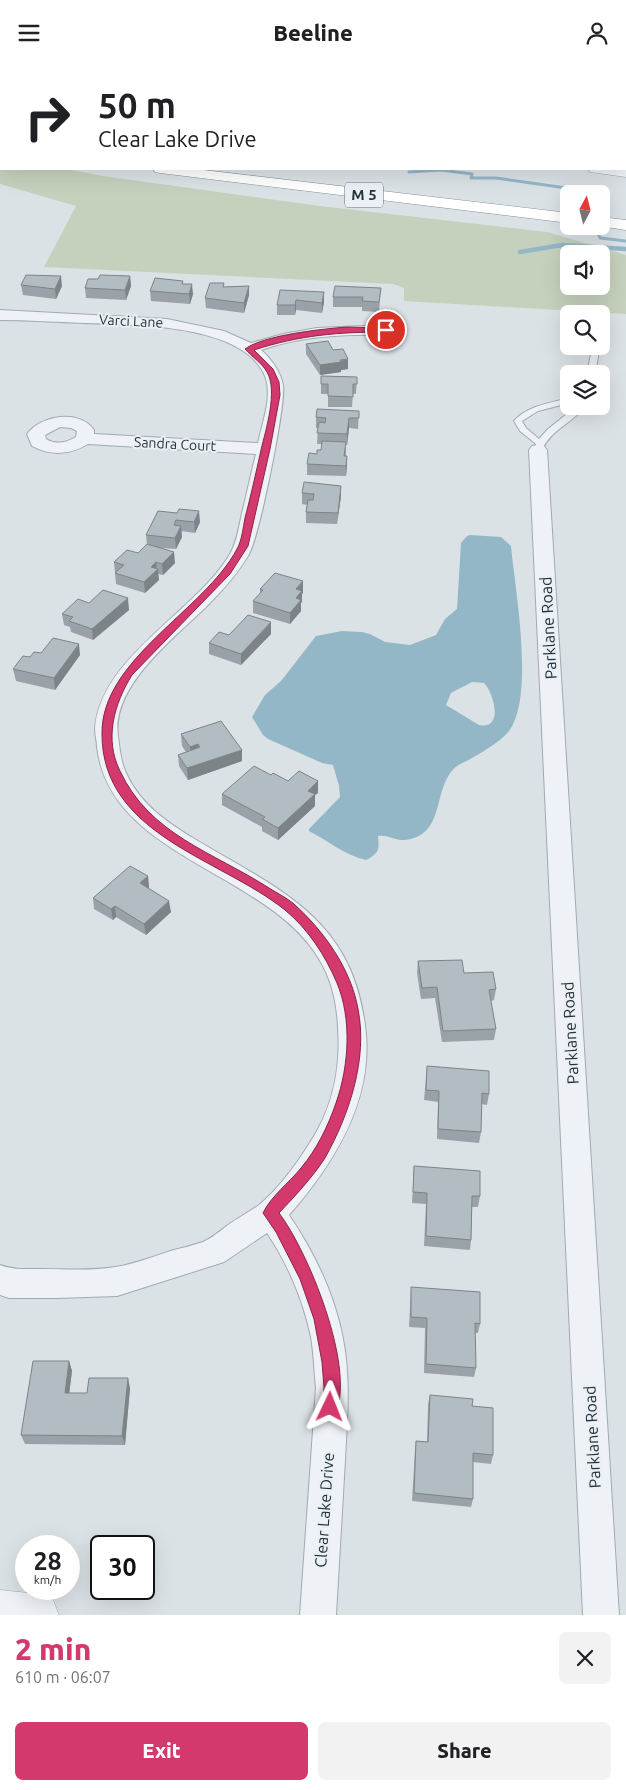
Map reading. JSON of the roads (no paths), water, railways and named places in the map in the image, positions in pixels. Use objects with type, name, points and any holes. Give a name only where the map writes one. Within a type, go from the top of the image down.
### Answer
[{"type":"highway","name":"M 5","points":[[168,170],[560,217]]},
{"type":"highway","points":[[610,223],[626,225]]},
{"type":"street","points":[[603,170],[626,173]]},
{"type":"street","name":"Varci Lane","points":[[0,315],[179,324],[218,334],[252,352]]},
{"type":"street","points":[[0,1281],[9,1283],[109,1283],[216,1251],[270,1213],[307,1172],[334,1126],[344,1100],[354,1052],[352,1010],[334,962],[314,933],[289,907],[248,880],[168,835],[150,821],[123,790],[110,762],[106,739],[111,705],[128,673],[218,581],[239,555],[243,546],[266,449],[276,388],[270,369],[252,352],[278,340],[317,332],[386,330]]},
{"type":"street","name":"Sandra Court","points":[[84,439],[266,449]]},
{"type":"street","name":"Parklane Road","points":[[539,447],[601,1615]]},
{"type":"street","name":"Clear Lake Drive","points":[[270,1213],[281,1227],[306,1277],[322,1319],[330,1362],[332,1387],[318,1615]]},
{"type":"street","points":[[0,1611],[38,1615]]},
{"type":"lane","points":[[560,402],[532,410],[518,421],[539,447],[544,436],[573,415]]},
{"type":"water","points":[[467,536],[501,537],[511,546],[519,614],[522,668],[521,693],[517,715],[509,731],[501,739],[453,769],[445,782],[432,823],[426,831],[417,837],[405,840],[378,836],[378,850],[376,853],[366,860],[358,858],[309,831],[340,797],[333,765],[322,763],[268,739],[263,735],[252,717],[265,695],[281,681],[316,636],[342,631],[362,632],[385,642],[410,645],[436,635],[445,619],[457,609],[461,543]],"holes":[[[472,682],[484,683],[491,694],[495,710],[492,722],[487,725],[479,725],[446,705],[451,693]]]},
{"type":"waterway","points":[[409,172],[441,170],[472,174],[471,178],[496,178],[560,187]]},
{"type":"waterway","points":[[599,235],[600,238],[626,241]]},
{"type":"waterway","points":[[520,252],[562,245],[626,249]]}]
